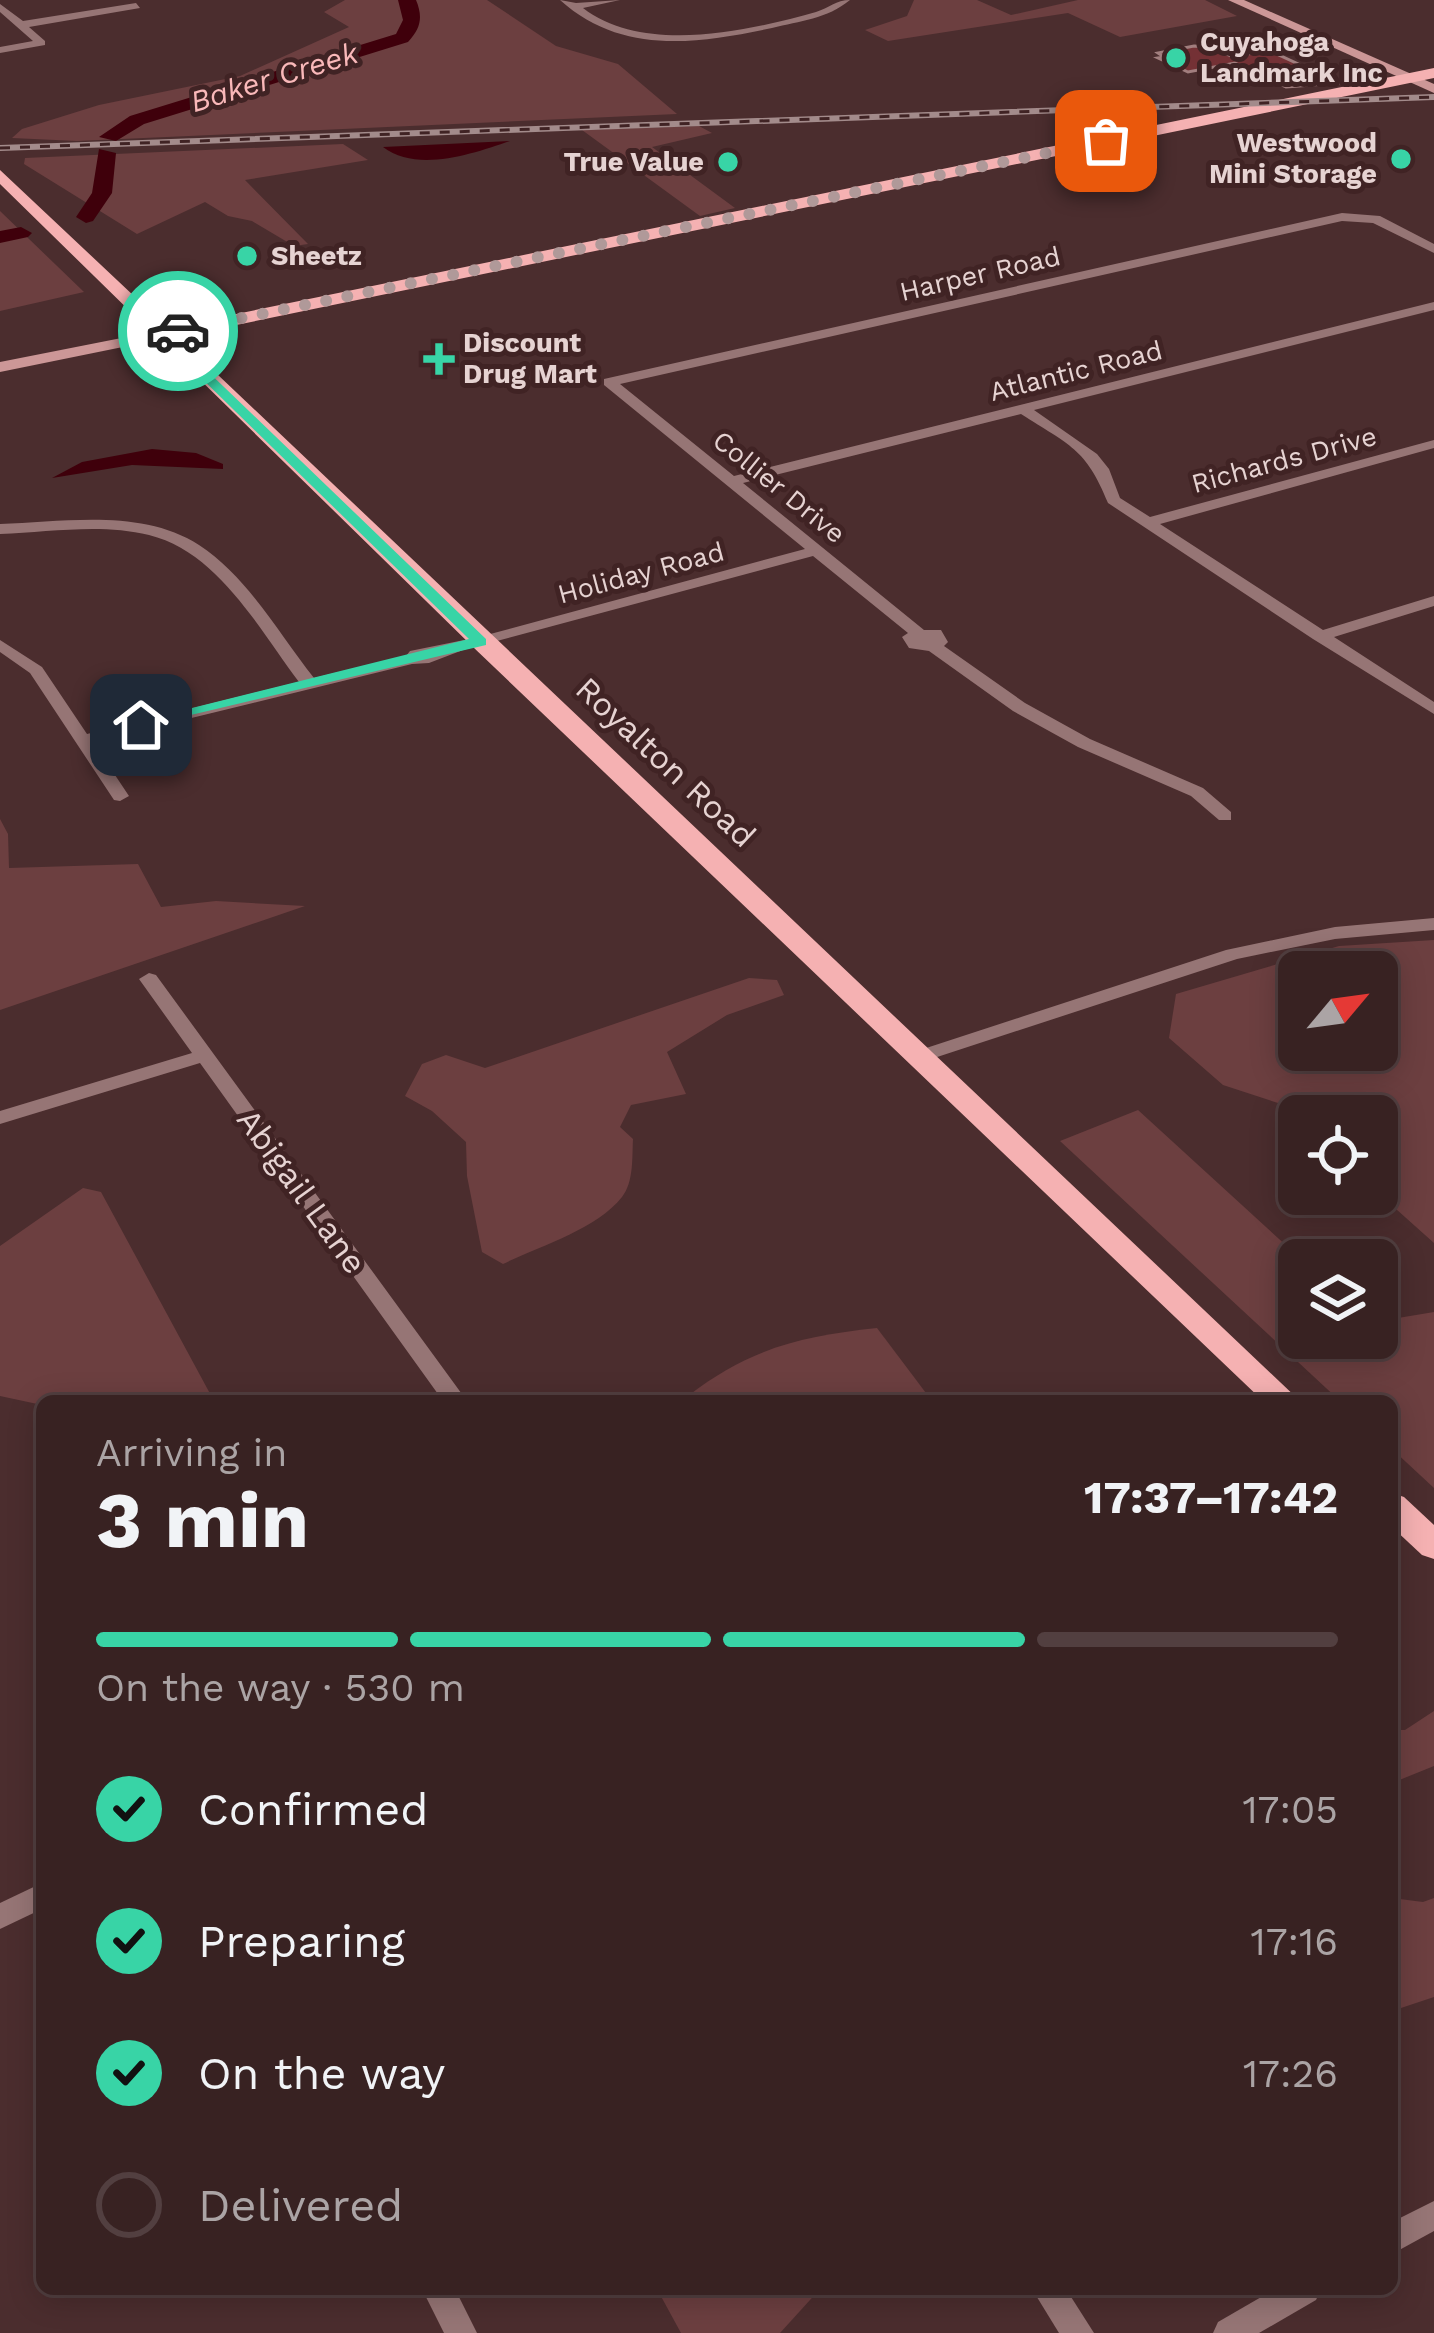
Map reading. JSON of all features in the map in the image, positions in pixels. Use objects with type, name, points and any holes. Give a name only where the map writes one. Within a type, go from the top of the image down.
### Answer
[{"type":"main road","points":[[162,334],[1434,73]]},
{"type":"main road","name":"Royalton Road","points":[[0,175],[469,645],[921,1056],[1276,1395]]},
{"type":"main road","points":[[1398,1512],[1434,1546]]},
{"type":"street","points":[[569,3],[615,0]]},
{"type":"street","points":[[569,3],[615,34],[656,40],[825,13],[845,0]]},
{"type":"street","points":[[1234,0],[1434,89]]},
{"type":"street","points":[[20,25],[133,3]]},
{"type":"street","points":[[0,7],[40,43],[0,50]]},
{"type":"street","name":"Harper Road","points":[[609,382],[1362,216],[1434,249]]},
{"type":"street","name":"Atlantic Road","points":[[730,482],[1434,306]]},
{"type":"street","points":[[1414,311],[1434,322]]},
{"type":"street","points":[[0,367],[162,334]]},
{"type":"street","name":"Collier Drive","points":[[609,382],[917,632],[939,636],[940,642],[933,646],[1036,718],[1197,792],[1225,817]]},
{"type":"street","points":[[1023,409],[1096,457],[1110,475],[1112,500],[1434,709]]},
{"type":"street","name":"Richards Drive","points":[[1146,523],[1434,444]]},
{"type":"street","points":[[0,530],[114,527],[156,533],[185,544],[214,567],[309,682]]},
{"type":"street","name":"Holiday Road","points":[[82,740],[412,659],[448,646],[469,645],[813,551]]},
{"type":"street","points":[[1319,636],[1434,602]]},
{"type":"street","points":[[0,645],[36,670],[119,796]]},
{"type":"street","points":[[921,1056],[1233,954],[1335,933],[1434,924]]},
{"type":"street","name":"Abigail Lane","points":[[149,979],[451,1395]]},
{"type":"street","points":[[0,1118],[203,1056]]},
{"type":"street","points":[[0,1917],[36,1898]]},
{"type":"street","points":[[1398,2236],[1434,2215]]},
{"type":"street","points":[[441,2295],[461,2333]]},
{"type":"street","points":[[1052,2295],[1078,2333]]},
{"type":"street","points":[[1229,2333],[1296,2295]]},
{"type":"shaded area","points":[[345,0],[487,0],[556,46],[618,64],[677,114],[77,141],[12,138],[22,129],[99,105],[240,76],[349,27],[324,12]]},
{"type":"shaded area","points":[[914,0],[977,0],[1011,15],[1078,0],[1205,0],[1237,16],[1120,37],[1068,13],[888,41],[865,30],[907,16]]},
{"type":"shaded area","points":[[699,126],[712,133],[652,147],[735,208],[700,216],[582,130]]},
{"type":"shaded area","points":[[510,141],[428,160],[397,155],[383,147]]},
{"type":"shaded area","points":[[343,144],[368,160],[245,180],[308,244],[294,246],[252,221],[228,216],[205,202],[137,234],[24,164],[25,158]]},
{"type":"shaded area","points":[[0,211],[84,292],[0,311]]},
{"type":"shaded area","points":[[152,449],[196,453],[223,464],[223,469],[132,465],[52,478],[82,462]]},
{"type":"shaded area","points":[[0,819],[8,834],[9,868],[138,864],[161,907],[216,901],[305,906],[0,1010]]},
{"type":"shaded area","points":[[1434,940],[1434,1243],[1398,1211],[1398,1095],[1278,1095],[1278,1103],[1223,1085],[1169,1038],[1176,994],[1278,964],[1278,1071],[1398,1071],[1398,951],[1322,951]]},
{"type":"shaded area","points":[[749,978],[777,980],[784,995],[727,1015],[667,1052],[686,1094],[631,1105],[620,1127],[633,1139],[630,1177],[626,1191],[611,1209],[582,1228],[503,1264],[482,1252],[467,1176],[466,1142],[432,1111],[405,1096],[422,1064],[446,1055],[485,1068]]},
{"type":"shaded area","points":[[1138,1110],[1279,1239],[1278,1343],[1060,1141]]},
{"type":"shaded area","points":[[83,1188],[101,1192],[211,1395],[36,1395],[36,1404],[0,1396],[0,1246]]},
{"type":"shaded area","points":[[1434,1312],[1434,1488],[1398,1455],[1398,1395],[1334,1395],[1295,1359],[1398,1359],[1398,1318]]},
{"type":"shaded area","points":[[877,1328],[927,1395],[689,1395],[754,1356],[824,1335]]},
{"type":"shaded area","points":[[1434,1711],[1434,1766],[1398,1781],[1398,1730]]},
{"type":"shaded area","points":[[1434,1898],[1434,1997],[1398,2009],[1398,1899],[1423,1902]]},
{"type":"shaded area","points":[[660,2295],[815,2295],[780,2333],[681,2333]]},
{"type":"building","points":[[1211,47],[1233,57],[1268,50],[1339,83],[1286,87],[1235,63],[1188,72],[1158,58],[1164,57],[1158,53]]},
{"type":"waterway","name":"Baker Creek","points":[[109,137],[137,120],[402,38],[412,20],[407,0]]},
{"type":"waterway","name":"Baker Creek","points":[[86,217],[102,193],[106,153]]},
{"type":"waterway","name":"Baker Creek","points":[[0,237],[21,233]]},
{"type":"railway","points":[[0,148],[1434,97]]},
{"type":"way so far","points":[[178,331],[1106,141]]},
{"type":"place","name":"Cuyahoga Landmark Inc","points":[[1176,58]]},
{"type":"place","name":"Westwood Mini Storage","points":[[1401,159]]},
{"type":"place","name":"True Value","points":[[728,162]]},
{"type":"place","name":"Sheetz","points":[[247,256]]},
{"type":"place","name":"Discount Drug Mart","points":[[439,359]]},
{"type":"route","points":[[141,725],[412,659],[448,646],[481,642],[162,334],[178,331]]}]
